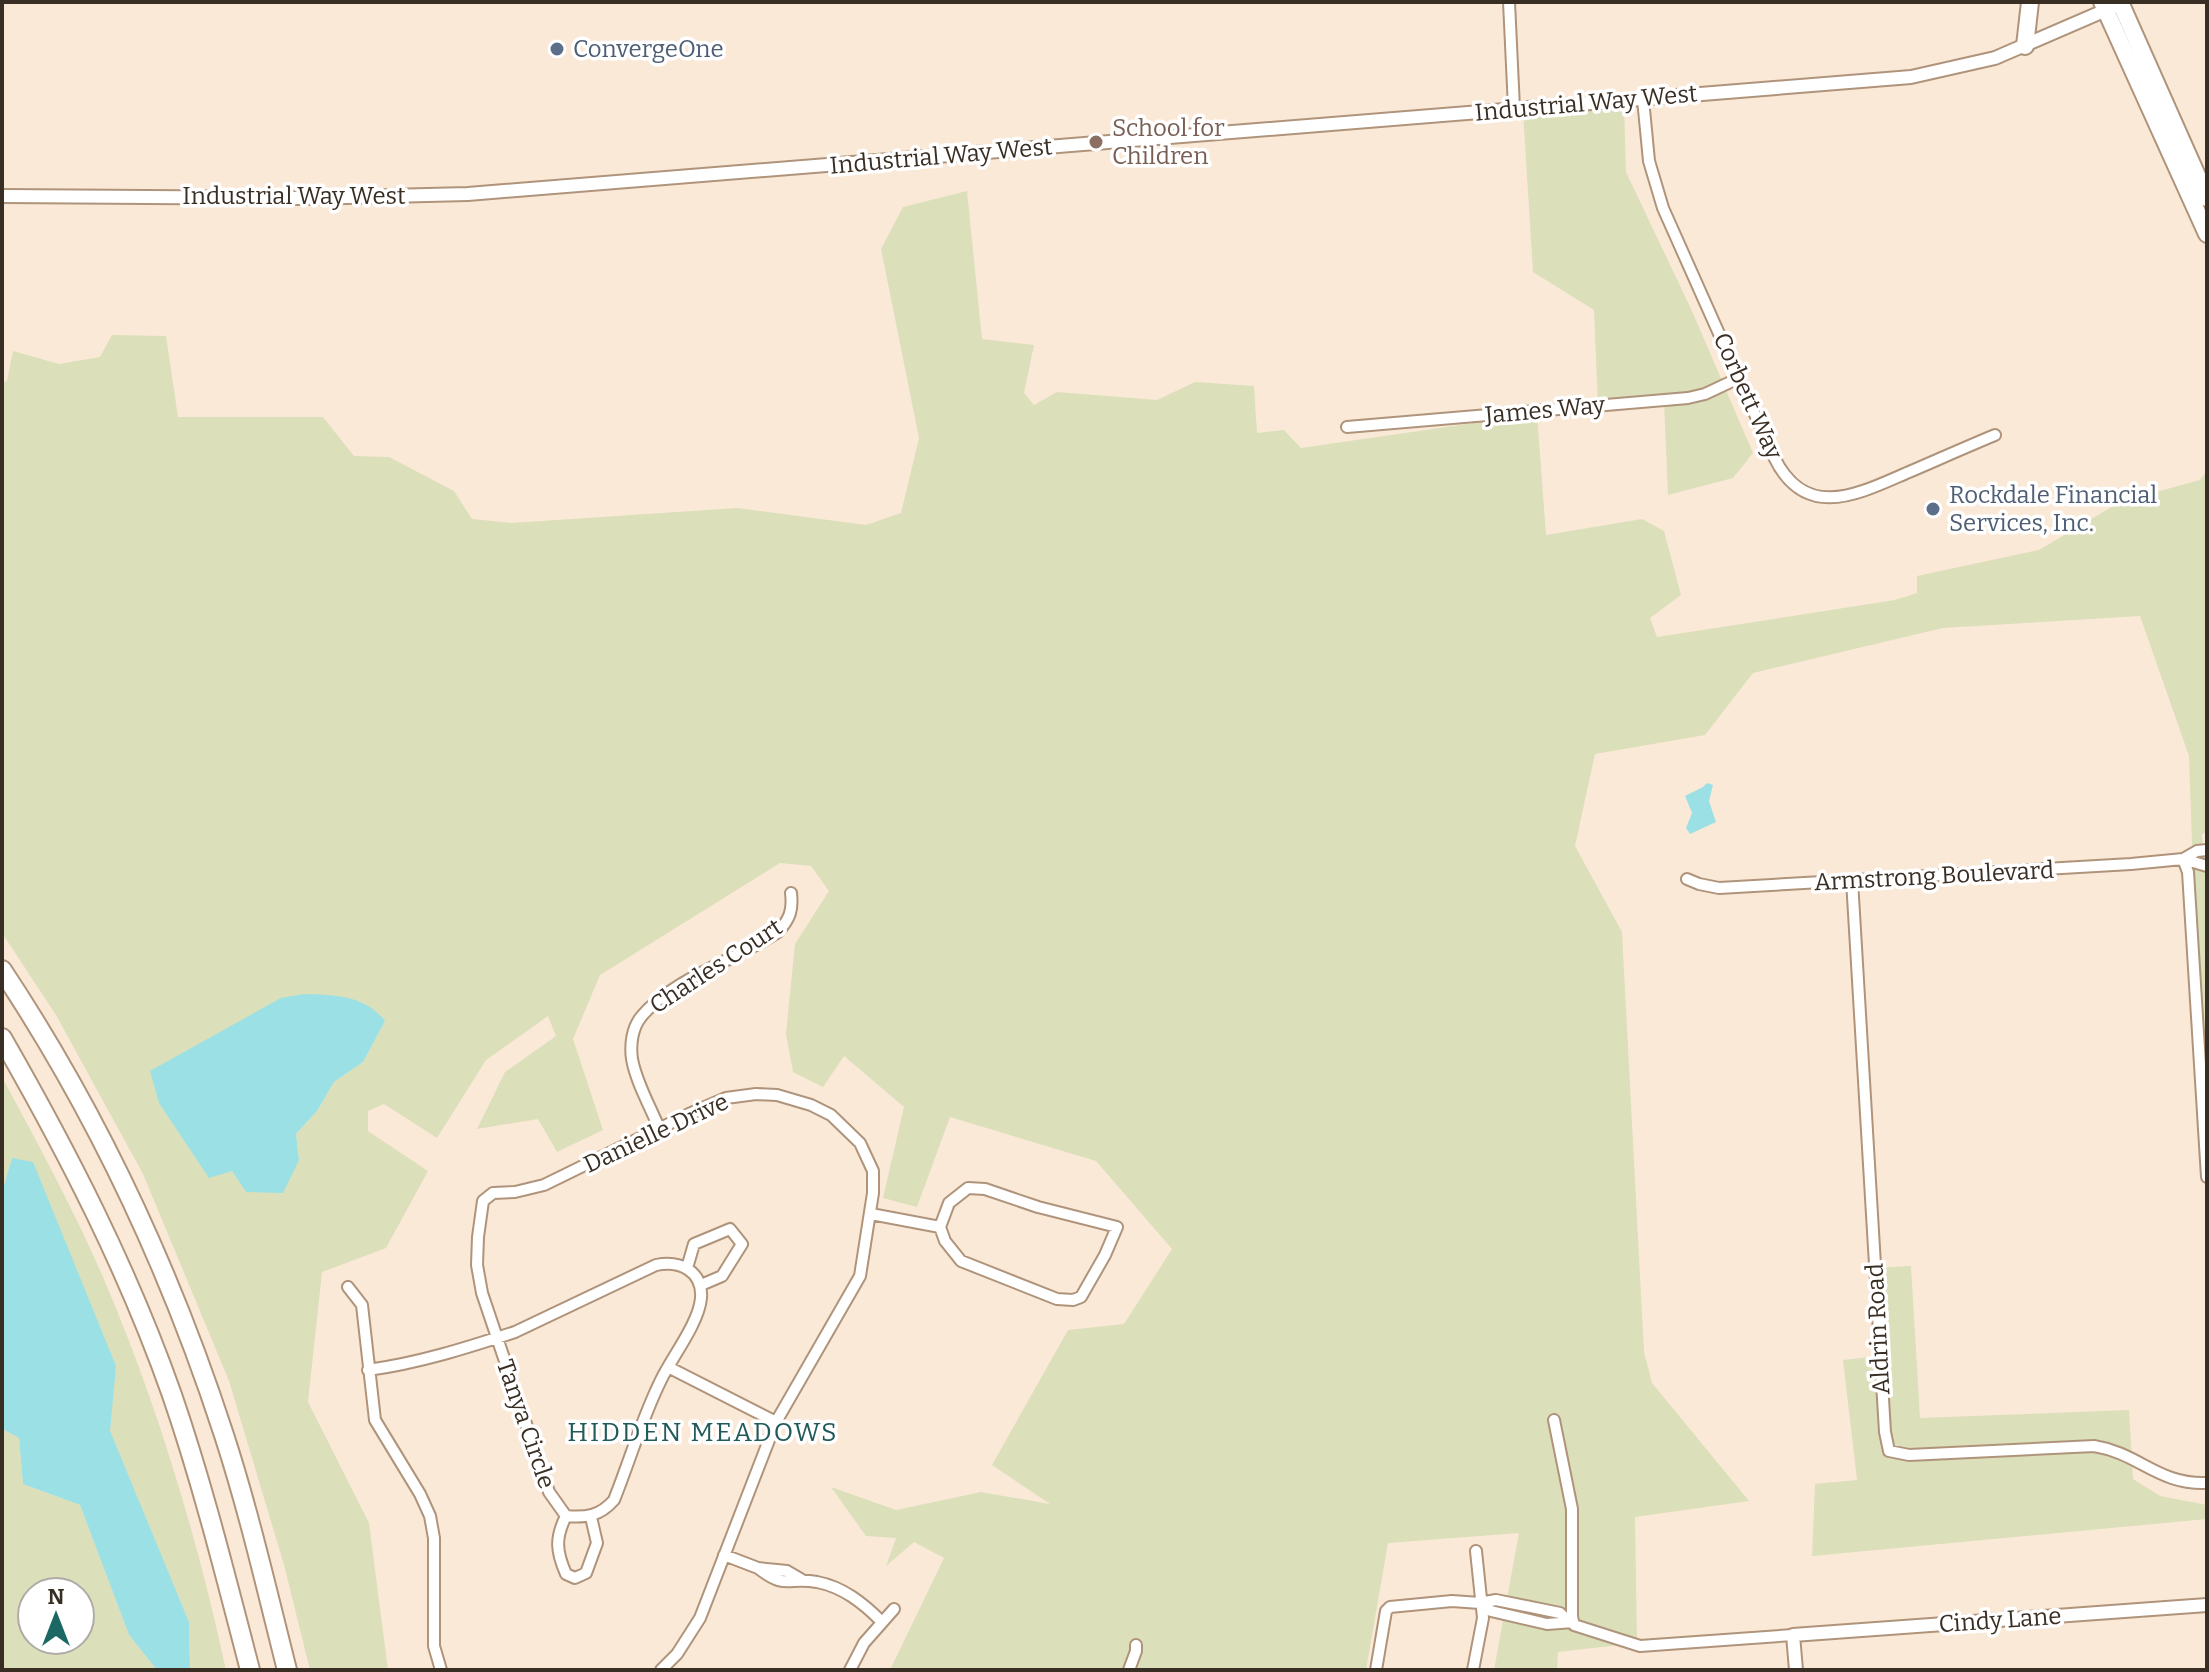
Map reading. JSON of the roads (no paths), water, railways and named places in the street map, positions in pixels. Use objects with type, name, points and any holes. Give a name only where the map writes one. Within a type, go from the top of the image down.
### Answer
[{"type":"highway","points":[[2,970],[97,1133],[167,1283],[224,1436],[287,1670]]},
{"type":"highway","points":[[2,1038],[76,1172],[152,1342],[205,1497],[250,1670]]},
{"type":"main road","points":[[2025,46],[2030,2]]},
{"type":"main road","points":[[2114,4],[2207,198]]},
{"type":"main road","points":[[2114,4],[2207,234]]},
{"type":"street","points":[[1509,2],[1514,108]]},
{"type":"street","name":"Industrial Way West","points":[[2,196],[306,198],[468,194],[1911,77],[1980,63],[2025,46],[2114,4]]},
{"type":"street","name":"Corbett Way","points":[[1643,99],[1646,144],[1658,196],[1781,470],[1800,488],[1818,496],[1841,498],[1858,494],[1995,435]]},
{"type":"street","name":"James Way","points":[[1347,427],[1688,398],[1705,394],[1739,378]]},
{"type":"street","name":"Armstrong Boulevard","points":[[2183,859],[2197,851],[2207,850]]},
{"type":"street","points":[[2183,859],[2188,872],[2207,1177]]},
{"type":"street","name":"Armstrong Boulevard","points":[[1687,879],[1719,888],[2183,859],[2207,866]]},
{"type":"street","name":"Aldrin Road","points":[[1852,880],[1883,1405],[1889,1451],[1909,1455],[2094,1446],[2121,1452],[2165,1477],[2207,1483]]},
{"type":"street","name":"Charles Court","points":[[659,1128],[632,1061],[632,1039],[637,1023],[655,1003],[674,989],[778,932],[793,909],[791,893]]},
{"type":"street","name":"Danielle Drive","points":[[497,1338],[482,1293],[477,1265],[483,1201],[493,1193],[533,1189],[552,1182],[659,1128],[715,1102],[736,1096],[777,1095],[811,1105],[841,1122],[866,1151],[874,1178],[860,1276],[776,1422],[694,1630],[661,1670]]},
{"type":"street","points":[[979,1188],[1117,1227],[1081,1297],[1064,1300],[961,1261],[945,1241],[940,1227],[949,1203],[964,1190],[979,1188]]},
{"type":"street","points":[[871,1214],[940,1227]]},
{"type":"street","points":[[566,1516],[557,1535],[557,1543],[566,1574],[575,1578],[586,1573],[597,1543],[591,1517],[614,1500],[668,1367],[700,1306],[701,1285],[687,1268],[694,1244],[730,1229],[742,1244],[722,1276],[701,1285]]},
{"type":"street","name":"Tanya Circle","points":[[368,1370],[423,1361],[497,1338],[544,1320],[656,1265],[671,1263],[687,1268]]},
{"type":"street","points":[[348,1287],[362,1305],[375,1420],[430,1516],[434,1538],[434,1646],[441,1670]]},
{"type":"street","name":"Tanya Circle","points":[[497,1338],[549,1492],[566,1516],[591,1517]]},
{"type":"street","points":[[668,1367],[776,1422]]},
{"type":"street","points":[[1554,1420],[1572,1509],[1571,1620]]},
{"type":"street","points":[[1473,1670],[1483,1618],[1476,1551]]},
{"type":"street","points":[[724,1555],[758,1568],[783,1583],[804,1581],[828,1585],[848,1593],[881,1621]]},
{"type":"street","name":"Cindy Lane","points":[[1376,1670],[1387,1608],[1452,1601],[1480,1603],[1496,1600],[1560,1613],[1577,1626],[1640,1646],[2207,1605]]},
{"type":"street","points":[[850,1670],[864,1643],[894,1609]]},
{"type":"street","points":[[1793,1635],[1796,1670]]},
{"type":"street","points":[[1129,1670],[1136,1645]]},
{"type":"water","points":[[1707,783],[1713,785],[1709,801],[1716,822],[1690,834],[1686,828],[1692,813],[1685,796]]},
{"type":"water","points":[[304,994],[358,1001],[377,1012],[385,1021],[363,1062],[334,1082],[317,1111],[296,1134],[299,1160],[283,1193],[246,1192],[232,1171],[209,1178],[159,1103],[150,1071],[281,998]]},
{"type":"water","points":[[12,1158],[33,1162],[116,1366],[110,1431],[189,1622],[190,1670],[157,1670],[129,1635],[80,1505],[23,1484],[19,1438],[2,1429],[2,1192]]},
{"type":"place","name":"ConvergeOne","points":[[557,49]]},
{"type":"place","name":"School for Children","points":[[1096,142]]},
{"type":"place","name":"Rockdale Financial Services, Inc.","points":[[1933,509]]},
{"type":"district","name":"HIDDEN MEADOWS","points":[[703,1432]]}]
